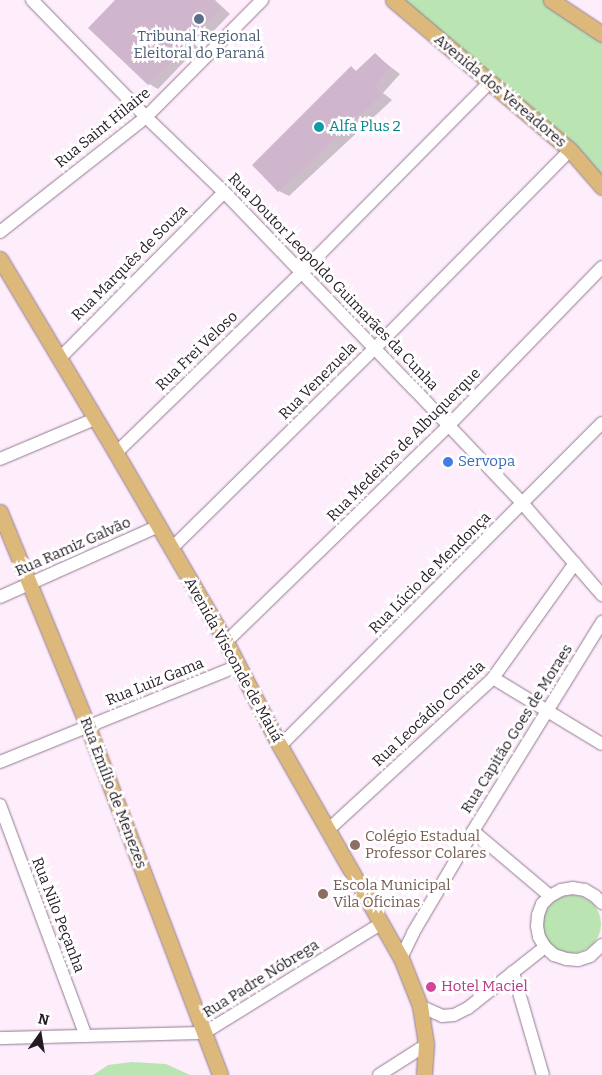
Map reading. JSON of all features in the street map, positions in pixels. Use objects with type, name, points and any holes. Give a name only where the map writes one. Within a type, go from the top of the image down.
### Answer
[{"type":"main road","name":"Avenida dos Vereadores","points":[[393,0],[570,150],[602,187]]},
{"type":"main road","points":[[551,0],[602,34]]},
{"type":"main road","name":"Avenida Visconde de Mauá","points":[[0,259],[116,452],[226,642],[280,746],[401,958],[420,1006],[426,1045],[424,1075]]},
{"type":"main road","name":"Rua Emílio de Menezes","points":[[0,512],[88,727],[220,1075]]},
{"type":"street","name":"Rua Doutor Leopoldo Guimarães da Cunha","points":[[32,0],[146,117],[224,192],[449,425],[523,504],[602,596]]},
{"type":"street","name":"Rua Saint Hilaire","points":[[0,232],[146,117],[262,0]]},
{"type":"street","name":"Rua Frei Veloso","points":[[116,452],[301,273],[490,82]]},
{"type":"street","name":"Rua Venezuela","points":[[171,549],[375,348],[570,150]]},
{"type":"street","name":"Rua Marquês de Souza","points":[[60,358],[224,192]]},
{"type":"street","name":"Rua Medeiros de Albuquerque","points":[[226,642],[449,425],[602,267]]},
{"type":"street","points":[[0,459],[95,419]]},
{"type":"street","name":"Rua Lúcio de Mendonça","points":[[280,746],[602,423]]},
{"type":"street","name":"Rua Ramiz Galvão","points":[[0,597],[158,526]]},
{"type":"street","name":"Rua Leocádio Correia","points":[[329,829],[493,678],[575,563]]},
{"type":"street","name":"Rua Capitão Goes de Moraes","points":[[401,958],[412,934],[473,831],[602,622]]},
{"type":"street","name":"Rua Luiz Gama","points":[[0,762],[238,666]]},
{"type":"street","points":[[493,678],[602,744]]},
{"type":"street","name":"Rua Nilo Peçanha","points":[[0,805],[86,1036]]},
{"type":"street","points":[[473,831],[550,896]]},
{"type":"street","points":[[600,896],[573,888],[560,890],[542,904],[537,920],[539,937],[545,947],[554,955],[566,960],[578,960],[590,956],[601,948]]},
{"type":"street","name":"Rua Padre Nóbrega","points":[[0,1038],[204,1034],[382,923]]},
{"type":"street","points":[[420,1006],[442,1016],[454,1015],[468,1008],[545,947]]},
{"type":"street","points":[[513,972],[543,1075]]},
{"type":"street","points":[[379,1075],[426,1045]]},
{"type":"green space","points":[[398,0],[545,0],[602,37],[602,184]]},
{"type":"green space","points":[[566,895],[578,895],[588,899],[597,908],[601,930],[593,945],[578,953],[566,953],[556,949],[547,940],[543,930],[543,918],[547,908],[556,899]]},
{"type":"green space","points":[[132,1062],[166,1064],[190,1075],[93,1075],[108,1065]]},
{"type":"building","points":[[115,0],[212,0],[221,8],[148,85],[88,28]]},
{"type":"building","name":"Alfa Plus 2","points":[[375,53],[391,68],[374,86],[383,94],[278,192],[252,165],[351,66],[356,71]]},
{"type":"place","name":"Tribunal Regional Eleitoral do Paraná","points":[[199,19]]},
{"type":"place","name":"Alfa Plus 2","points":[[319,127]]},
{"type":"place","name":"Servopa","points":[[448,462]]},
{"type":"place","name":"Colégio Estadual Professor Colares","points":[[355,845]]},
{"type":"place","name":"Escola Municipal Vila Oficinas","points":[[323,894]]},
{"type":"place","name":"Hotel Maciel","points":[[431,987]]}]
